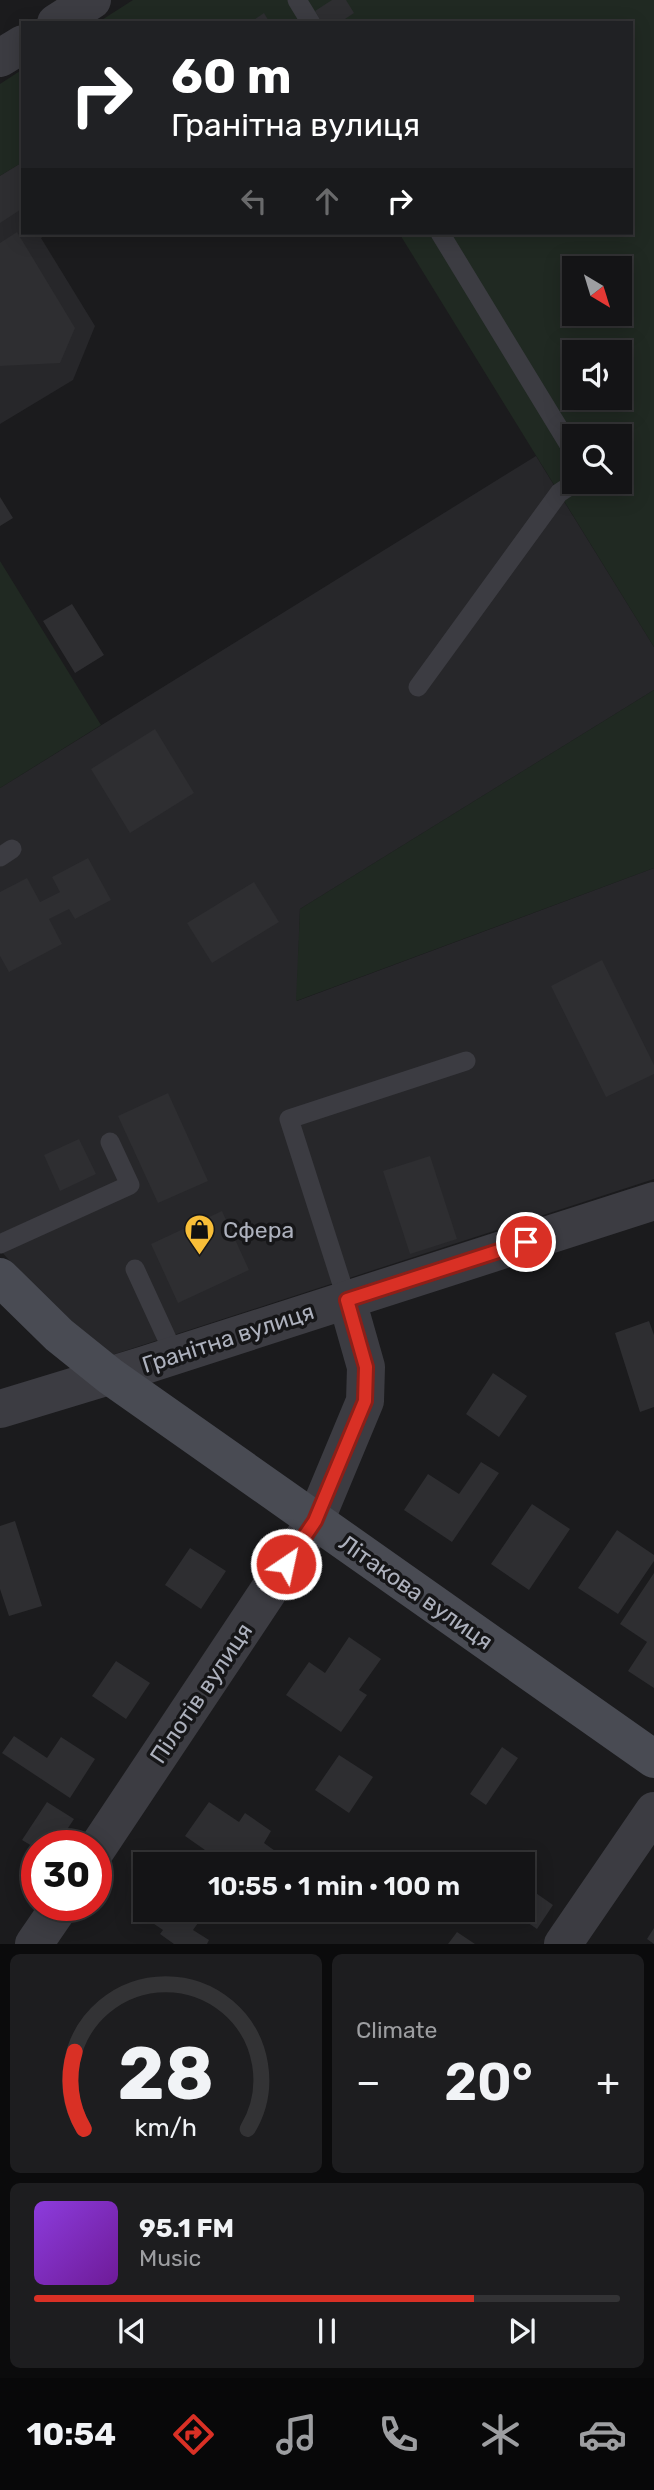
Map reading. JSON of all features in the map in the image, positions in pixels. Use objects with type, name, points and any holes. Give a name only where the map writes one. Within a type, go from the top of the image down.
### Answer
[{"type":"main road","name":"Літакова вулиця","points":[[0,1277],[59,1335],[110,1376],[654,1759]]},
{"type":"street","points":[[59,21],[92,0]]},
{"type":"street","points":[[0,58],[21,45]]},
{"type":"street","name":"Гранітна вулиця","points":[[0,1409],[175,1356],[654,1200]]},
{"type":"street","name":"Пілотів вулиця","points":[[109,1830],[315,1521],[365,1401],[366,1367],[347,1300]]},
{"type":"street","points":[[563,1944],[654,1811]]},
{"type":"street","points":[[34,1944],[50,1921]]},
{"type":"lane","points":[[298,0],[310,21]]},
{"type":"lane","points":[[441,235],[562,433]]},
{"type":"lane","points":[[418,687],[562,491]]},
{"type":"lane","points":[[347,1300],[289,1119],[466,1061]]},
{"type":"lane","points":[[0,1244],[130,1185],[110,1142]]},
{"type":"lane","points":[[135,1269],[175,1356]]},
{"type":"shaded area","points":[[133,0],[654,0],[654,647],[400,235],[633,235],[633,21],[269,21],[264,14],[252,21],[100,21]]},
{"type":"shaded area","points":[[21,70],[21,163],[0,176],[0,84]]},
{"type":"shaded area","points":[[21,163],[21,235],[46,235],[41,238],[95,326],[73,380],[0,424],[0,176]]},
{"type":"shaded area","points":[[536,456],[654,647],[654,690],[300,909],[297,1001],[654,868],[654,1179],[112,1355],[70,1322],[0,1250],[0,788]]},
{"type":"shaded area","points":[[0,561],[101,725],[0,788]]},
{"type":"shaded area","points":[[654,690],[654,868],[296,1001],[300,909]]},
{"type":"building","points":[[332,0],[346,0],[354,13],[342,21],[321,21],[315,11]]},
{"type":"building","points":[[264,13],[269,21],[252,21]]},
{"type":"building","points":[[21,163],[21,209],[0,223],[0,176]]},
{"type":"building","points":[[17,232],[75,328],[60,363],[0,366],[0,243]]},
{"type":"building","points":[[0,497],[13,518],[0,526]]},
{"type":"building","points":[[72,604],[104,655],[75,673],[43,621]]},
{"type":"building","points":[[155,729],[194,793],[130,833],[91,769]]},
{"type":"building","points":[[88,858],[111,900],[75,919],[69,909],[49,919],[62,944],[9,972],[0,956],[0,892],[27,878],[40,902],[60,892],[52,877]]},
{"type":"building","points":[[254,882],[279,922],[212,963],[187,923]]},
{"type":"building","points":[[602,960],[654,1065],[654,1074],[606,1097],[551,986]]},
{"type":"building","points":[[168,1093],[208,1181],[158,1203],[118,1116]]},
{"type":"building","points":[[79,1139],[96,1174],[60,1191],[44,1155]]},
{"type":"building","points":[[430,1156],[457,1239],[410,1254],[383,1171]]},
{"type":"building","points":[[222,1211],[249,1270],[178,1303],[151,1244]]},
{"type":"building","points":[[649,1321],[654,1335],[654,1407],[640,1412],[615,1333]]},
{"type":"building","points":[[493,1373],[527,1396],[499,1437],[466,1414]]},
{"type":"building","points":[[481,1462],[499,1473],[452,1542],[404,1510],[428,1474],[459,1494]]},
{"type":"building","points":[[532,1504],[570,1529],[529,1590],[491,1564]]},
{"type":"building","points":[[15,1521],[42,1606],[9,1616],[0,1589],[0,1526]]},
{"type":"building","points":[[617,1530],[654,1555],[654,1561],[618,1614],[578,1588]]},
{"type":"building","points":[[190,1548],[226,1571],[201,1609],[165,1585]]},
{"type":"building","points":[[654,1573],[654,1688],[628,1671],[647,1642],[620,1624]]},
{"type":"building","points":[[349,1637],[381,1659],[359,1690],[367,1695],[341,1732],[286,1695],[309,1662],[325,1673]]},
{"type":"building","points":[[116,1661],[150,1683],[126,1719],[92,1696]]},
{"type":"building","points":[[14,1736],[47,1758],[61,1737],[95,1759],[70,1798],[2,1753]]},
{"type":"building","points":[[502,1747],[518,1758],[486,1805],[470,1794]]},
{"type":"building","points":[[339,1755],[373,1777],[349,1813],[315,1790]]},
{"type":"building","points":[[47,1802],[74,1819],[67,1830],[29,1830]]},
{"type":"building","points":[[209,1802],[239,1822],[245,1813],[271,1831],[264,1843],[277,1852],[208,1852],[185,1836]]},
{"type":"building","points":[[535,1892],[553,1905],[537,1929],[527,1922],[535,1922]]},
{"type":"building","points":[[151,1922],[199,1922],[193,1930],[209,1940],[207,1944],[174,1944],[160,1934],[163,1930]]},
{"type":"building","points":[[654,1928],[654,1944],[647,1939]]},
{"type":"building","points":[[457,1932],[475,1944],[448,1944]]},
{"type":"place","name":"Сфера","points":[[200,1257]]},
{"type":"route","points":[[286,1564],[315,1521],[365,1401],[366,1367],[347,1300],[526,1242]]}]
